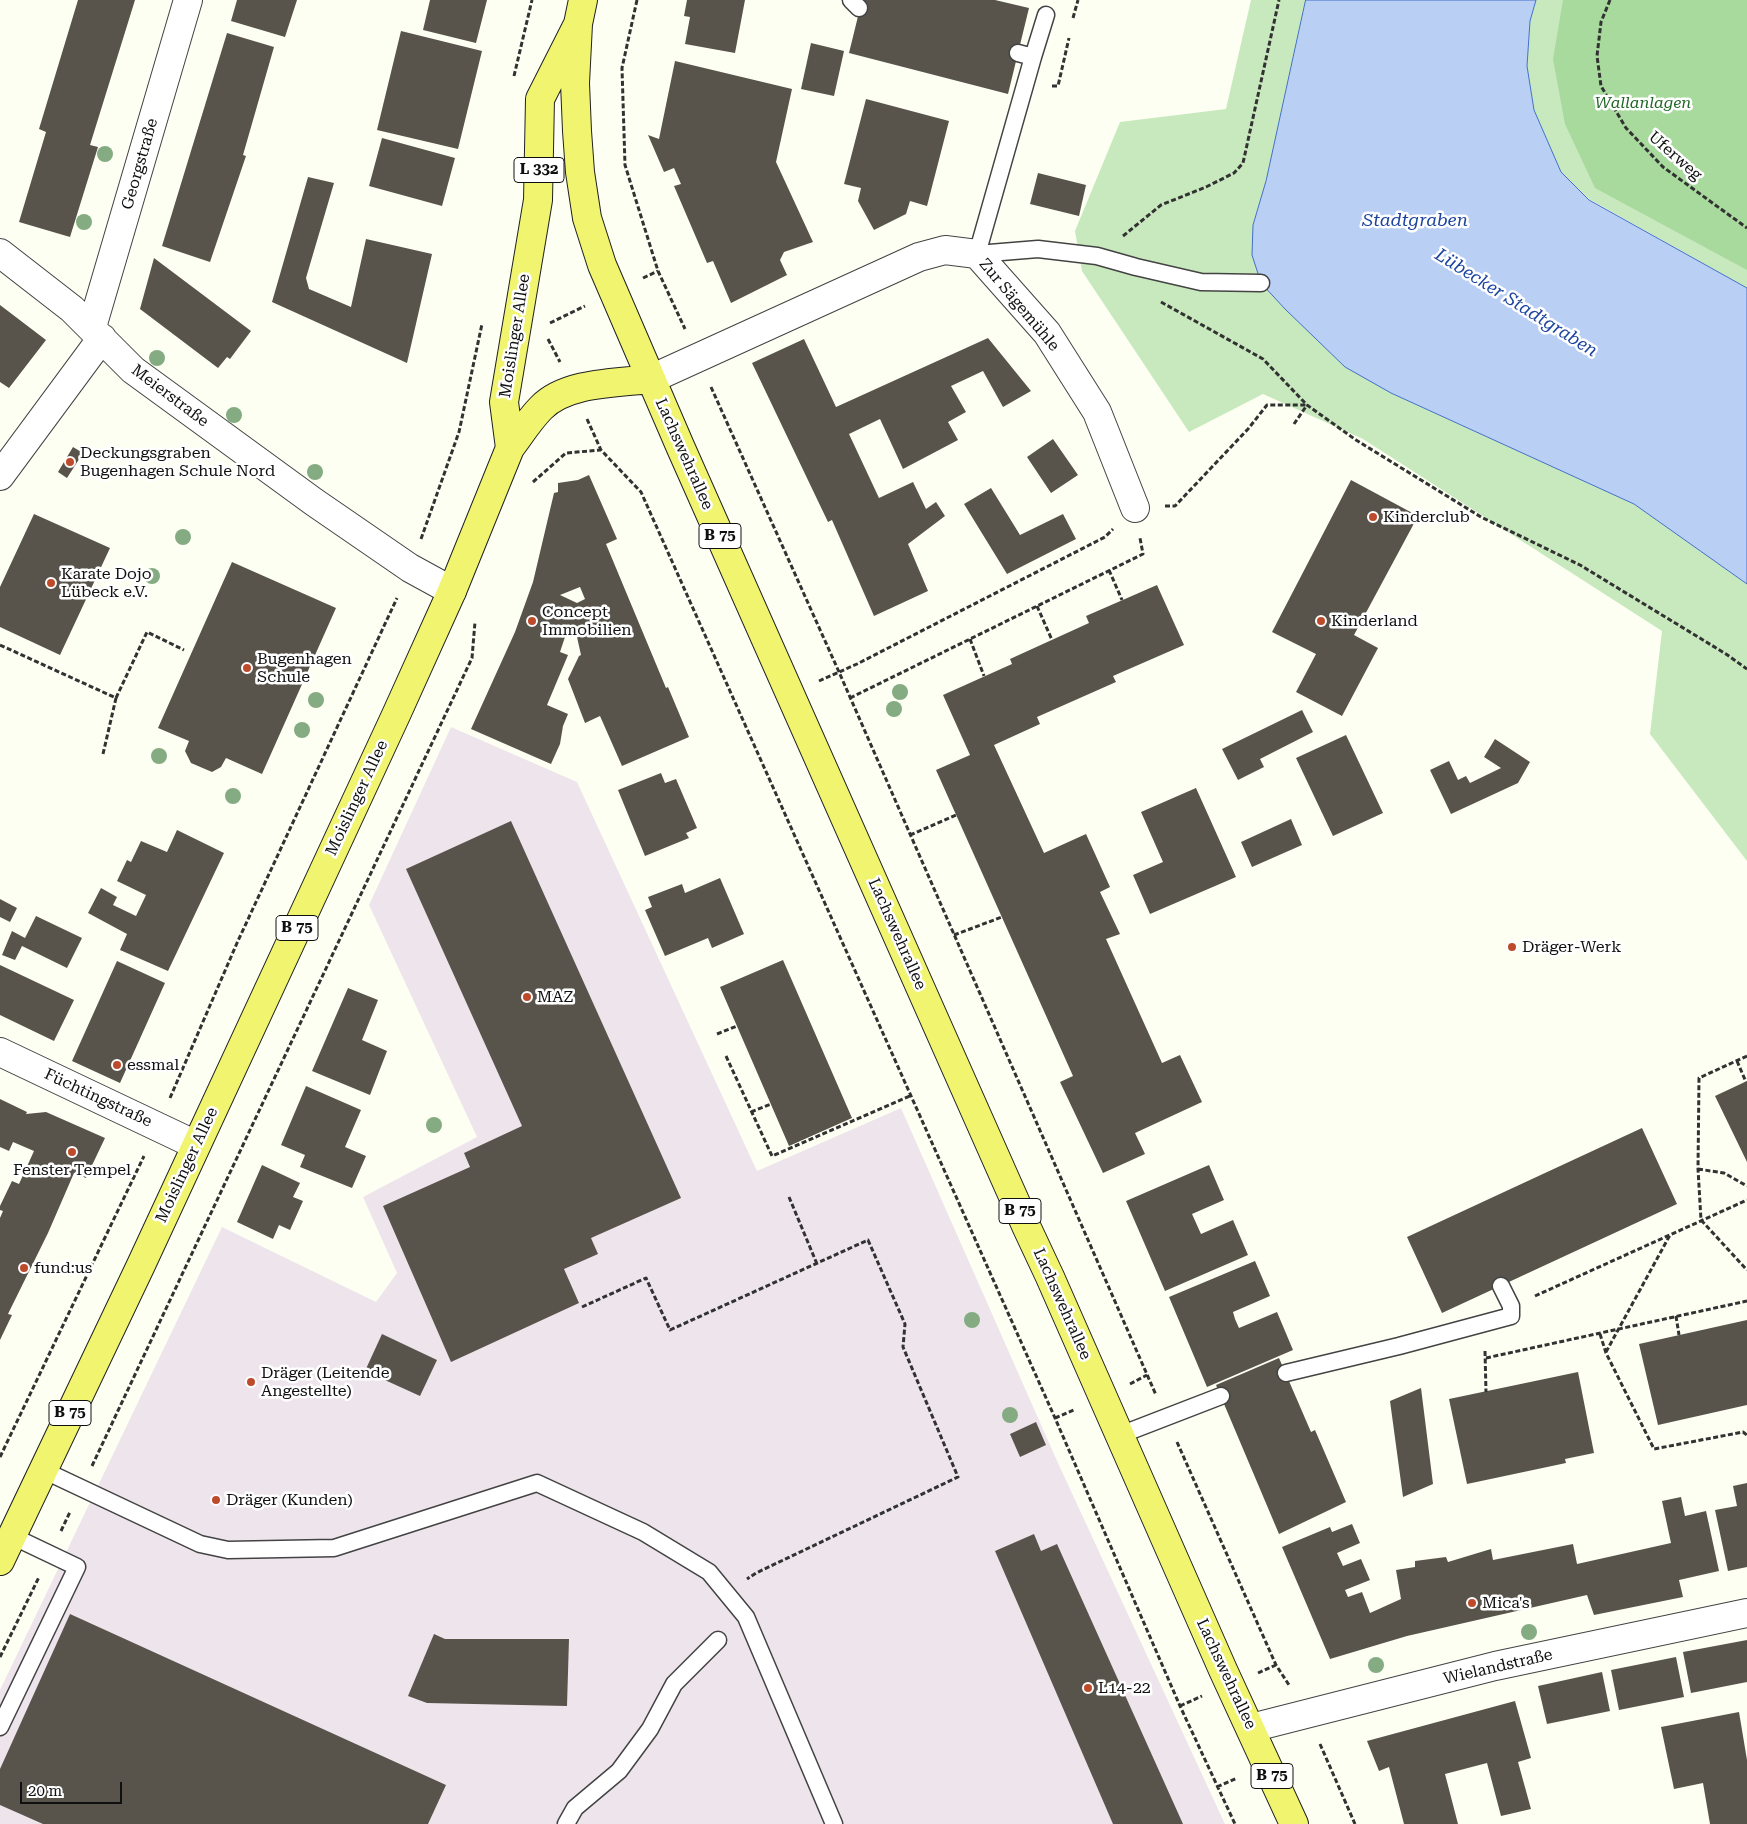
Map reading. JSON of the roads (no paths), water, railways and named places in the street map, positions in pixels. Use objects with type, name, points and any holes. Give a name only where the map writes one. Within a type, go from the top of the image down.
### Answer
[{"type":"main road","name":"Lachswehrallee","points":[[580,12],[575,83],[580,172],[587,218],[613,293],[1223,1670],[1294,1824]]},
{"type":"main road","name":"Moislinger Allee","points":[[0,1561],[141,1265],[392,724],[452,591],[510,448],[504,402],[538,200],[540,99],[580,12]]},
{"type":"main road","name":"B 75","points":[[510,448],[541,408],[552,399],[574,388],[651,378]]},
{"type":"street","name":"Georgstraße","points":[[0,476],[97,333],[188,0]]},
{"type":"street","name":"Zur Sägemühle","points":[[651,378],[919,257],[945,250],[977,254],[1047,333],[1098,412],[1134,508]]},
{"type":"street","name":"Meierstraße","points":[[0,253],[72,309],[133,370],[314,502],[410,568],[452,591]]},
{"type":"street","name":"Füchtingstraße","points":[[0,1052],[196,1144]]},
{"type":"street","name":"Wielandstraße","points":[[1251,1728],[1495,1666],[1747,1613]]},
{"type":"lane","points":[[1046,15],[1025,55],[977,254],[1038,248],[1097,256],[1136,268],[1201,282],[1261,283]]},
{"type":"lane","points":[[1286,1373],[1511,1316],[1512,1306],[1501,1286]]},
{"type":"lane","points":[[1120,1435],[1221,1396]]},
{"type":"lane","points":[[43,1470],[200,1544],[228,1550],[334,1548],[537,1483],[643,1532],[710,1572],[746,1617],[834,1824]]},
{"type":"lane","points":[[0,1728],[77,1568],[12,1536]]},
{"type":"lane","points":[[566,1824],[575,1808],[619,1771],[650,1729],[674,1684],[718,1640]]},
{"type":"water","name":"Stadtgraben","points":[[1306,0],[1536,0],[1530,21],[1527,66],[1534,110],[1561,172],[1589,200],[1747,288],[1747,584],[1634,504],[1391,393],[1345,367],[1261,283],[1252,255],[1253,225],[1266,181]]},
{"type":"place","name":"Deckungsgraben Bugenhagen Schule Nord","points":[[70,462]]},
{"type":"place","name":"Kinderclub","points":[[1373,517]]},
{"type":"place","name":"Karate Dojo Lübeck e.V.","points":[[51,583]]},
{"type":"place","name":"Concept Immobilien","points":[[532,621]]},
{"type":"place","name":"Kinderland","points":[[1321,621]]},
{"type":"place","name":"Bugenhagen Schule","points":[[247,668]]},
{"type":"place","name":"Dräger-Werk","points":[[1512,947]]},
{"type":"place","name":"MAZ","points":[[527,997]]},
{"type":"place","name":"essmal","points":[[117,1065]]},
{"type":"place","name":"Fenster Tempel","points":[[72,1152]]},
{"type":"place","name":"fund:us","points":[[24,1268]]},
{"type":"place","name":"Dräger (Leitende Angestellte)","points":[[251,1382]]},
{"type":"place","name":"Dräger (Kunden)","points":[[216,1500]]},
{"type":"place","name":"Mica's","points":[[1472,1603]]},
{"type":"place","name":"L14-22","points":[[1088,1688]]},
{"type":"park label","name":"Wallanlagen","points":[[1643,103]]},
{"type":"water label","name":"Lübecker Stadtgraben","points":[[1516,303]]}]
